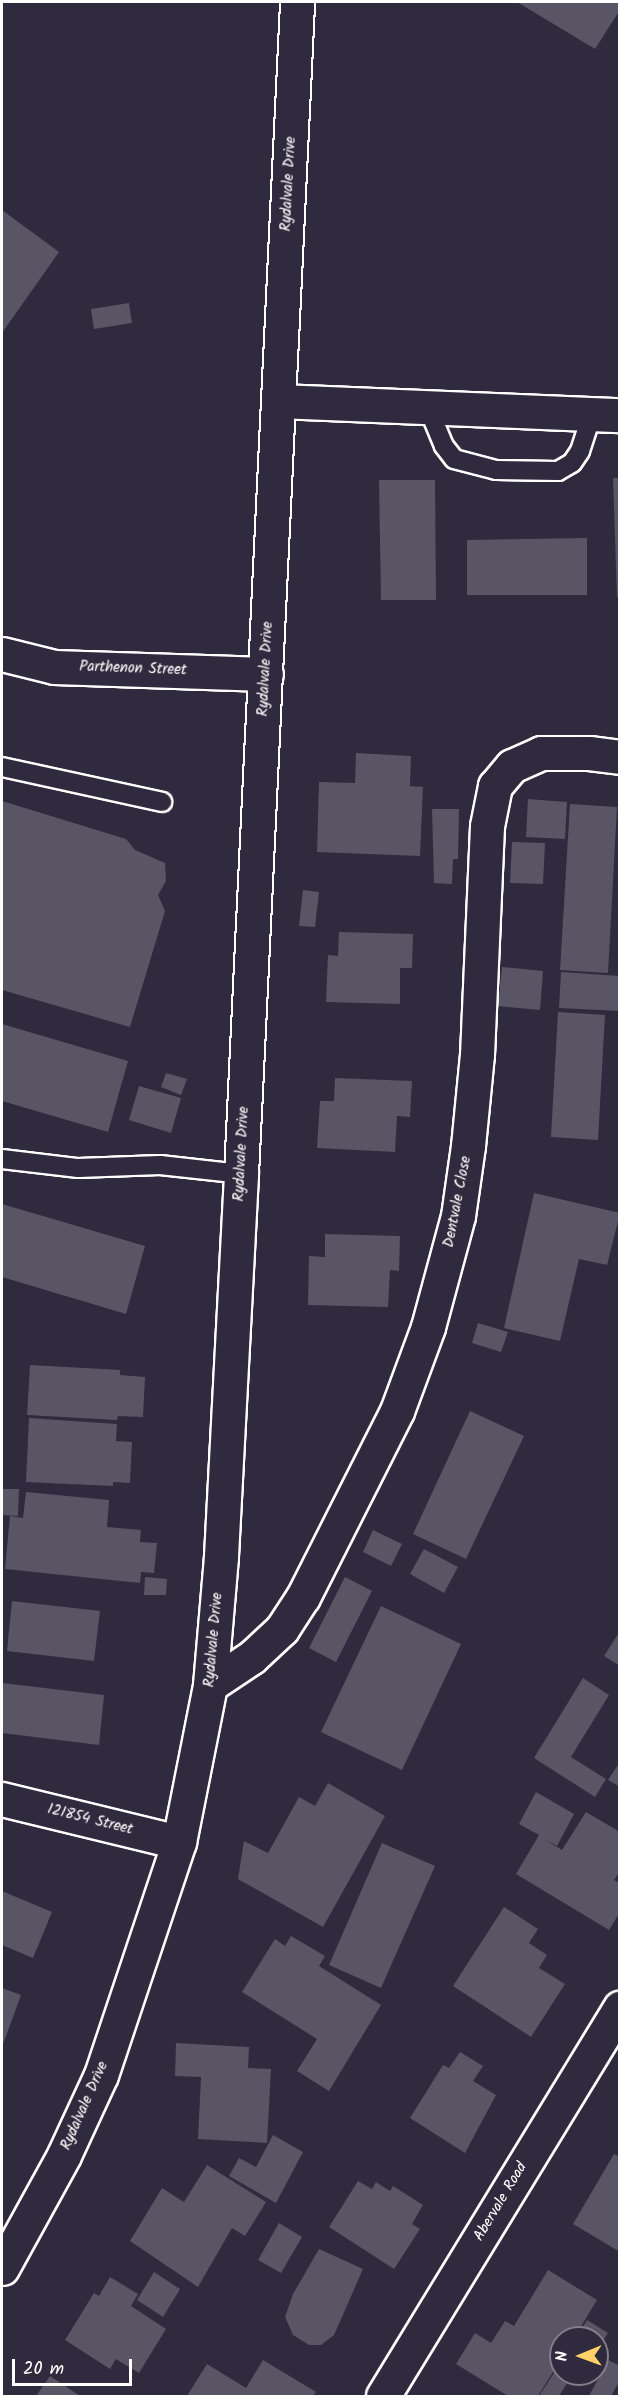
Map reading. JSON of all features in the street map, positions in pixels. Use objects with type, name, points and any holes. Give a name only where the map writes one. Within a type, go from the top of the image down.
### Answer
[{"type":"street","name":"Rydalvale Drive","points":[[2,2268],[64,2155],[101,2075],[178,1842],[210,1685],[221,1556],[241,1174],[297,2]]},
{"type":"street","points":[[279,401],[427,405],[606,414]]},
{"type":"street","name":"Parthenon Street","points":[[2,654],[54,667],[266,674]]},
{"type":"street","name":"Dentvale Close","points":[[210,1685],[252,1657],[282,1629],[303,1597],[397,1411],[428,1327],[458,1216],[468,1146],[477,1055],[487,826],[495,786],[512,765],[541,753],[589,753],[620,757]]},
{"type":"street","name":"121854 Street","points":[[2,1799],[178,1842]]},
{"type":"street","name":"Abervale Road","points":[[382,2397],[620,2008]]},
{"type":"lane","points":[[427,405],[444,446],[454,459],[471,467],[496,470],[558,471],[572,463],[606,414]]},
{"type":"lane","points":[[2,767],[162,802]]},
{"type":"lane","points":[[2,1159],[78,1168],[160,1165],[241,1174]]},
{"type":"building","points":[[517,2],[620,2],[620,10],[595,49]]},
{"type":"building","points":[[2,210],[59,252],[2,333]]},
{"type":"building","points":[[129,303],[132,323],[94,329],[91,309]]},
{"type":"building","points":[[613,478],[620,478],[620,597],[617,597]]},
{"type":"building","points":[[379,480],[435,480],[436,600],[381,600]]},
{"type":"building","points":[[587,538],[587,595],[467,595],[467,540]]},
{"type":"building","points":[[356,753],[411,756],[410,786],[423,787],[420,856],[317,852],[319,782],[355,783]]},
{"type":"building","points":[[528,799],[567,802],[565,839],[526,837]]},
{"type":"building","points":[[2,801],[126,839],[135,850],[165,863],[166,881],[158,895],[165,911],[130,1027],[2,990]]},
{"type":"building","points":[[570,804],[617,807],[608,973],[560,970]]},
{"type":"building","points":[[432,809],[459,809],[458,859],[453,859],[452,884],[434,883]]},
{"type":"building","points":[[512,842],[545,843],[543,884],[510,883]]},
{"type":"building","points":[[303,890],[319,892],[315,927],[299,926]]},
{"type":"building","points":[[339,932],[413,934],[412,968],[400,968],[400,1004],[326,1002],[328,955],[338,956]]},
{"type":"building","points":[[502,967],[543,971],[540,1010],[498,1006]]},
{"type":"building","points":[[561,972],[620,976],[620,1011],[559,1008]]},
{"type":"building","points":[[558,1012],[605,1015],[598,1140],[551,1137]]},
{"type":"building","points":[[2,1024],[128,1061],[108,1132],[2,1101]]},
{"type":"building","points":[[166,1073],[187,1079],[181,1095],[161,1087]]},
{"type":"building","points":[[335,1078],[412,1081],[410,1117],[397,1116],[395,1152],[317,1148],[320,1101],[334,1101]]},
{"type":"building","points":[[139,1086],[181,1098],[171,1133],[129,1120]]},
{"type":"building","points":[[534,1193],[620,1213],[607,1265],[579,1259],[560,1341],[504,1328]]},
{"type":"building","points":[[2,1204],[145,1246],[126,1314],[2,1277]]},
{"type":"building","points":[[325,1234],[400,1236],[399,1271],[390,1270],[388,1307],[308,1305],[309,1256],[325,1257]]},
{"type":"building","points":[[478,1323],[508,1332],[501,1352],[472,1343]]},
{"type":"building","points":[[30,1365],[120,1370],[120,1375],[145,1377],[143,1417],[118,1416],[117,1420],[27,1415]]},
{"type":"building","points":[[470,1411],[524,1436],[466,1559],[413,1534]]},
{"type":"building","points":[[29,1418],[117,1424],[116,1441],[132,1442],[130,1483],[113,1482],[113,1486],[26,1482]]},
{"type":"building","points":[[2,1489],[19,1489],[18,1516],[2,1515]]},
{"type":"building","points":[[26,1492],[109,1500],[107,1527],[141,1530],[140,1542],[157,1543],[154,1573],[141,1572],[140,1583],[5,1569],[10,1516],[23,1518]]},
{"type":"building","points":[[373,1530],[402,1544],[391,1566],[363,1552]]},
{"type":"building","points":[[424,1549],[458,1567],[444,1593],[410,1574]]},
{"type":"building","points":[[145,1577],[167,1579],[166,1595],[144,1595]]},
{"type":"building","points":[[345,1577],[372,1591],[336,1662],[309,1648]]},
{"type":"building","points":[[12,1601],[100,1611],[94,1661],[7,1651]]},
{"type":"building","points":[[381,1606],[461,1644],[402,1770],[321,1732]]},
{"type":"building","points":[[620,1631],[620,1666],[604,1656]]},
{"type":"building","points":[[583,1678],[609,1695],[571,1757],[606,1779],[595,1797],[534,1758]]},
{"type":"building","points":[[2,1683],[104,1695],[99,1745],[2,1733]]},
{"type":"building","points":[[620,1762],[620,1787],[608,1780]]},
{"type":"building","points":[[328,1783],[385,1816],[323,1927],[238,1879],[244,1841],[268,1853],[299,1797],[315,1806]]},
{"type":"building","points":[[536,1792],[574,1814],[557,1846],[544,1839],[562,1850],[586,1812],[620,1832],[620,1871],[614,1880],[620,1883],[620,1912],[609,1930],[516,1874],[539,1835],[519,1824]]},
{"type":"building","points":[[382,1843],[435,1866],[381,1988],[329,1965]]},
{"type":"building","points":[[2,1891],[52,1912],[33,1958],[2,1945]]},
{"type":"building","points":[[504,1907],[538,1929],[529,1943],[547,1955],[539,1968],[565,1984],[531,2037],[453,1986]]},
{"type":"building","points":[[291,1936],[325,1956],[319,1966],[381,2005],[329,2091],[297,2071],[317,2039],[242,1992],[275,1939],[285,1946]]},
{"type":"building","points":[[2,1988],[21,1995],[2,2047]]},
{"type":"building","points":[[176,2043],[249,2047],[248,2068],[271,2069],[267,2143],[198,2139],[201,2077],[175,2076]]},
{"type":"building","points":[[460,2052],[483,2066],[473,2081],[496,2095],[465,2153],[410,2118],[443,2065],[449,2068]]},
{"type":"building","points":[[273,2135],[303,2152],[276,2203],[229,2176],[239,2158],[256,2167]]},
{"type":"building","points":[[614,2154],[620,2157],[620,2252],[573,2224]]},
{"type":"building","points":[[207,2165],[266,2202],[245,2236],[232,2228],[198,2287],[130,2241],[162,2188],[184,2202]]},
{"type":"building","points":[[358,2181],[372,2189],[376,2182],[390,2191],[393,2186],[423,2205],[412,2224],[420,2229],[394,2269],[329,2227]]},
{"type":"building","points":[[279,2223],[302,2237],[281,2273],[258,2260]]},
{"type":"building","points":[[319,2249],[363,2269],[334,2335],[321,2345],[309,2345],[293,2335],[285,2317],[293,2294]]},
{"type":"building","points":[[548,2270],[597,2300],[581,2326],[549,2326],[549,2378],[538,2396],[508,2396],[456,2364],[475,2333],[491,2343],[505,2321],[514,2326]]},
{"type":"building","points":[[154,2272],[180,2289],[163,2317],[137,2300]]},
{"type":"building","points":[[110,2277],[138,2294],[131,2306],[166,2329],[139,2373],[116,2359],[110,2369],[65,2340],[94,2293],[99,2296]]},
{"type":"building","points":[[587,2320],[597,2326],[583,2326]]},
{"type":"building","points":[[263,2360],[316,2392],[313,2396],[187,2396],[207,2364],[246,2388]]},
{"type":"building","points":[[609,2360],[620,2366],[620,2380],[611,2396],[589,2396],[594,2386],[609,2386]]},
{"type":"building","points":[[50,2376],[80,2396],[36,2396]]},
{"type":"building","points":[[549,2381],[549,2386],[565,2386],[559,2396],[539,2396]]}]
